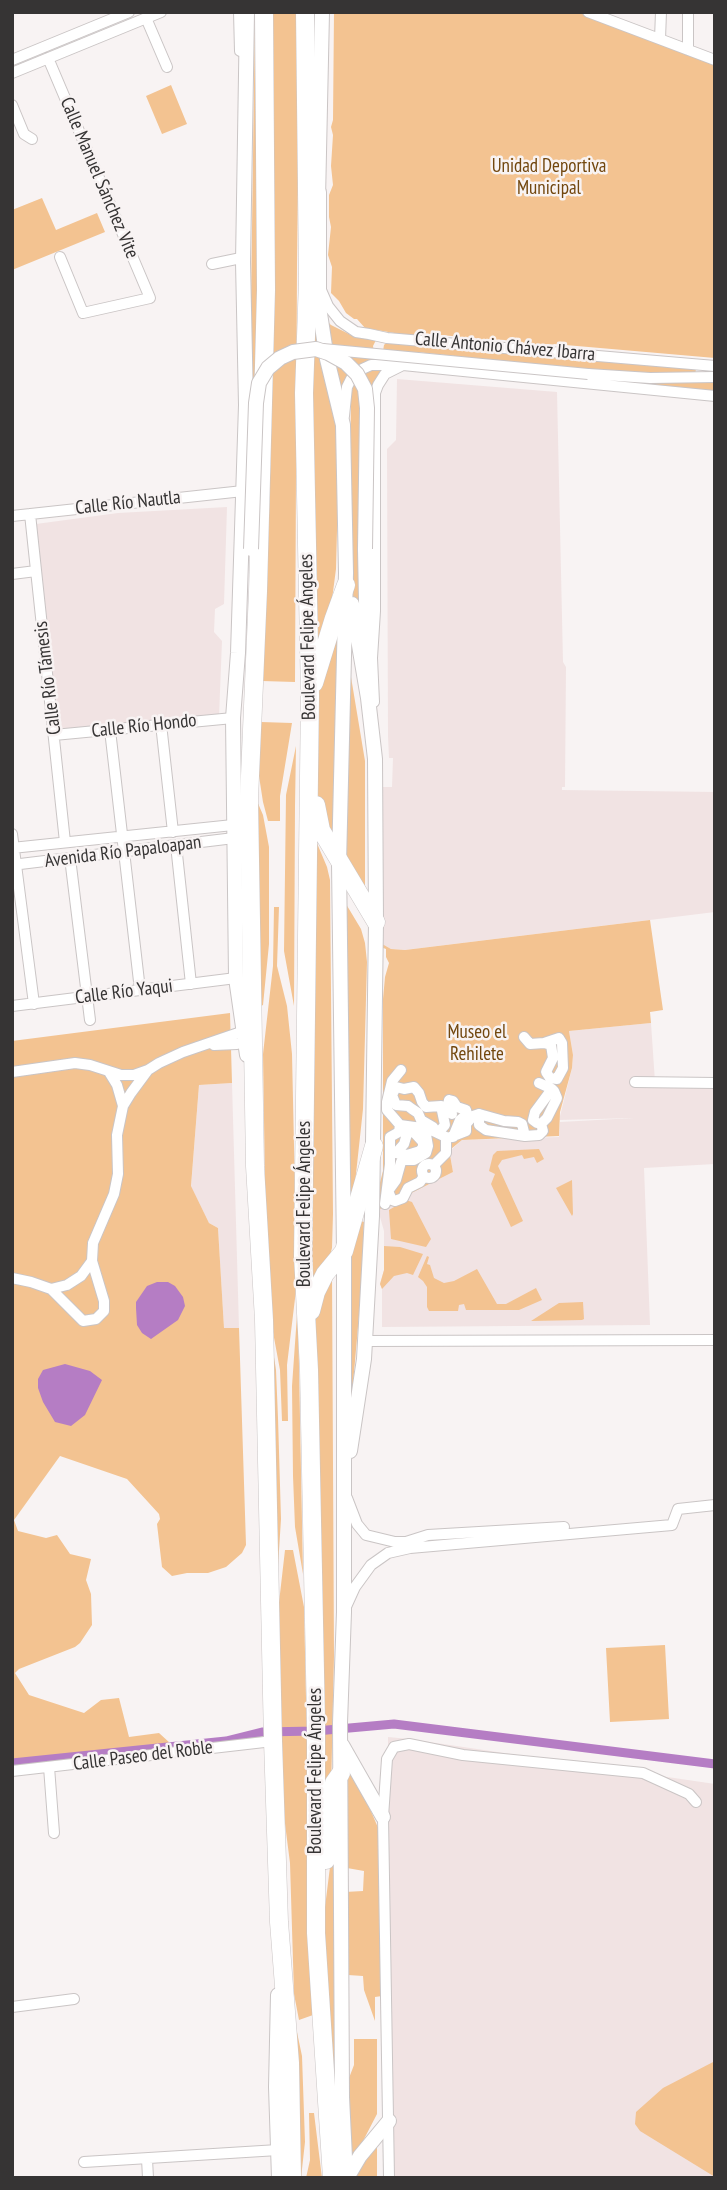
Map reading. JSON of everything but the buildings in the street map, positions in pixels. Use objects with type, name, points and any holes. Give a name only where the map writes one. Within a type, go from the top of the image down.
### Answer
[{"type":"highway","name":"Boulevard Felipe Ángeles","points":[[264,12],[267,290],[249,799],[248,1035],[264,1341],[281,1955],[290,2063],[288,2175]]},
{"type":"highway","name":"Boulevard Felipe Ángeles","points":[[305,12],[308,280],[304,393],[310,696],[303,1256],[309,1370],[316,1731],[316,1933],[332,2178]]},
{"type":"highway","points":[[310,696],[346,579]]},
{"type":"highway","points":[[309,737],[315,767],[317,814],[321,830],[376,922]]},
{"type":"highway","points":[[309,1370],[312,1356],[311,1310],[316,1292],[325,1274],[344,1251],[374,1146]]},
{"type":"highway","points":[[316,1933],[334,1783],[341,1773]]},
{"type":"main road","name":"Boulevard Felipe Ángeles","points":[[247,12],[243,261],[246,405],[238,653],[233,718],[236,978],[248,1035]]},
{"type":"main road","name":"Boulevard Felipe Ángeles","points":[[308,230],[319,192],[322,12]]},
{"type":"main road","points":[[319,192],[320,321],[343,425],[346,579],[339,863],[344,1480]]},
{"type":"main road","points":[[238,653],[250,556],[259,383],[268,369],[280,358],[293,352],[316,349],[346,363],[357,374],[365,389],[368,698]]},
{"type":"main road","points":[[250,556],[258,591]]},
{"type":"main road","points":[[344,1480],[364,1359],[374,1146],[376,922],[375,758],[368,698],[346,579]]},
{"type":"main road","name":"Boulevard Felipe Ángeles","points":[[344,1480],[344,1612],[340,1723],[342,2097],[347,2178]]},
{"type":"main road","points":[[341,1742],[383,1817]]},
{"type":"main road","name":"Boulevard Felipe Ángeles","points":[[281,1955],[277,2014],[278,2150],[288,2175]]},
{"type":"main road","points":[[347,2178],[360,2156],[389,2121]]},
{"type":"street","points":[[27,67],[17,58],[129,12]]},
{"type":"street","points":[[12,73],[161,12]]},
{"type":"street","points":[[239,12],[241,95]]},
{"type":"street","points":[[588,12],[715,60]]},
{"type":"street","points":[[660,39],[661,12]]},
{"type":"street","points":[[688,12],[688,50]]},
{"type":"street","points":[[146,18],[167,67]]},
{"type":"street","name":"Calle Manuel Sánchez Vite","points":[[48,58],[150,298],[83,313],[60,257]]},
{"type":"street","points":[[12,106],[24,134],[32,139]]},
{"type":"street","points":[[212,264],[241,258],[243,261]]},
{"type":"street","name":"Calle Antonio Chávez Ibarra","points":[[320,286],[324,298],[340,321],[356,331],[387,338],[715,366]]},
{"type":"street","points":[[387,338],[377,350],[380,359],[387,365]]},
{"type":"street","points":[[316,349],[588,374],[650,378],[715,377]]},
{"type":"street","name":"Calle Antonio Chávez Ibarra","points":[[343,425],[345,400],[351,379],[371,365],[403,365],[715,396]]},
{"type":"street","points":[[375,758],[372,658],[376,598],[376,393],[377,385],[385,374],[403,365]]},
{"type":"street","name":"Calle Río Nautla","points":[[12,516],[243,491]]},
{"type":"street","name":"Calle Río Támesis","points":[[30,514],[65,842]]},
{"type":"street","points":[[12,574],[36,571]]},
{"type":"street","name":"Calle Río Hondo","points":[[54,735],[233,718]]},
{"type":"street","points":[[161,724],[173,832]]},
{"type":"street","points":[[110,730],[140,990]]},
{"type":"street","name":"Avenida Río Papaloapan","points":[[13,848],[173,832],[234,832]]},
{"type":"street","name":"Avenida Río Papaloapan","points":[[14,864],[176,845],[234,832]]},
{"type":"street","points":[[12,834],[34,1004]]},
{"type":"street","points":[[176,845],[191,984]]},
{"type":"street","points":[[70,858],[90,1020]]},
{"type":"street","name":"Calle Río Yaqui","points":[[12,1006],[236,978]]},
{"type":"street","points":[[12,1072],[75,1063],[121,1075],[134,1075],[183,1052],[248,1035]]},
{"type":"street","points":[[401,1070],[392,1081],[387,1102],[387,1110],[400,1125],[432,1132],[466,1131],[466,1124],[479,1114],[518,1122],[522,1124],[525,1136],[539,1135],[543,1132],[541,1124],[550,1114],[557,1098],[546,1084],[546,1072],[553,1058],[553,1049],[545,1040],[530,1044],[524,1037]]},
{"type":"street","points":[[12,1278],[51,1289],[83,1321],[96,1319],[104,1311],[104,1301],[92,1261],[93,1243],[114,1194],[118,1174],[117,1135],[123,1106],[148,1070]]},
{"type":"street","points":[[109,1072],[117,1085],[123,1106]]},
{"type":"street","points":[[635,1082],[715,1083]]},
{"type":"street","points":[[396,1087],[414,1087],[426,1107],[441,1107],[445,1125],[432,1132],[446,1153],[434,1166],[434,1177],[424,1176],[420,1182],[408,1188],[403,1198],[395,1201],[388,1191],[396,1180],[401,1162],[414,1160],[426,1153],[433,1127],[421,1120],[418,1113],[408,1106],[396,1105],[392,1095],[396,1087]]},
{"type":"street","points":[[432,1132],[460,1120],[467,1114],[466,1110],[449,1100],[447,1111],[452,1114]]},
{"type":"street","points":[[385,1203],[390,1137],[399,1132],[400,1125]]},
{"type":"street","points":[[51,1289],[67,1285],[81,1276],[92,1261]]},
{"type":"street","points":[[365,1341],[715,1340]]},
{"type":"street","points":[[344,1480],[357,1524],[366,1535],[383,1541],[406,1542],[428,1535],[673,1525],[678,1509],[715,1505]]},
{"type":"street","points":[[344,1612],[355,1587],[371,1565],[388,1553],[410,1548],[578,1529]]},
{"type":"street","name":"Calle Paseo del Roble","points":[[12,1771],[49,1768],[273,1734]]},
{"type":"street","points":[[389,2178],[383,1817],[387,1759],[394,1747],[409,1744],[463,1755],[643,1773],[690,1794],[696,1802]]},
{"type":"street","points":[[49,1768],[54,1833]]},
{"type":"street","points":[[12,2007],[74,1998]]},
{"type":"street","points":[[84,2162],[278,2150]]},
{"type":"street","points":[[148,2159],[148,2178]]},
{"type":"shaded area","points":[[397,379],[557,392],[563,662],[566,667],[565,787],[562,787],[562,790],[715,792],[715,912],[405,950],[391,949],[377,941],[372,787],[392,787],[393,758],[389,758],[388,736],[387,449],[396,440]]},
{"type":"shaded area","points":[[227,507],[224,604],[215,609],[214,632],[222,641],[219,717],[57,731],[36,524],[118,513]]},
{"type":"shaded area","points":[[651,1023],[655,1082],[715,1082],[715,1164],[644,1168],[650,1325],[382,1327],[380,1284],[384,1270],[384,1231],[378,1210],[453,1172],[450,1155],[452,1149],[462,1140],[559,1137],[560,1122],[634,1118],[559,1120],[572,1068],[569,1031]]},
{"type":"shaded area","points":[[232,1083],[239,1328],[224,1329],[218,1228],[209,1223],[191,1187],[199,1085]]},
{"type":"shaded area","points":[[168,1282],[175,1286],[183,1297],[185,1306],[178,1320],[151,1339],[142,1333],[137,1325],[136,1302],[147,1286]]},
{"type":"shaded area","points":[[65,1364],[90,1371],[102,1380],[85,1415],[71,1426],[55,1422],[38,1388],[38,1379],[43,1370]]},
{"type":"shaded area","points":[[388,1737],[715,1784],[715,2178],[390,2178]]},
{"type":"green space","points":[[255,12],[259,12],[258,400],[248,378]]},
{"type":"green space","points":[[272,12],[300,12],[295,682],[262,681],[275,272]]},
{"type":"green space","name":"Unidad Deportiva Municipal","points":[[334,12],[588,12],[715,60],[715,358],[554,344],[550,347],[521,346],[505,340],[487,339],[486,342],[469,343],[463,337],[417,333],[415,336],[404,337],[365,328],[357,319],[346,313],[331,293],[332,267],[328,255],[331,227],[329,195],[333,185],[331,127]]},
{"type":"green space","points":[[171,85],[187,124],[162,134],[146,96]]},
{"type":"green space","points":[[42,198],[56,230],[97,213],[105,232],[12,270],[12,210]]},
{"type":"green space","points":[[325,319],[353,336],[376,340],[373,346],[375,359],[355,367],[342,393]]},
{"type":"green space","points":[[313,321],[337,420],[338,491],[336,569],[331,607],[311,671]]},
{"type":"green space","points":[[388,341],[696,369],[695,375],[611,372],[416,352],[408,358],[383,351]]},
{"type":"green space","points":[[383,369],[378,376],[360,646],[349,577],[351,394],[362,374]]},
{"type":"green space","points":[[611,382],[715,382],[715,391]]},
{"type":"green space","points":[[339,616],[332,851],[315,811],[315,694]]},
{"type":"green space","points":[[346,647],[365,761],[365,900],[346,880]]},
{"type":"green space","points":[[261,722],[292,723],[280,796],[280,821],[268,821],[263,802],[259,776]]},
{"type":"green space","points":[[296,746],[294,1006],[284,951],[286,795]]},
{"type":"green space","points":[[257,801],[263,815],[269,847],[269,944],[261,1006]]},
{"type":"green space","points":[[311,829],[330,880],[333,1214],[332,1248],[328,1263],[310,1298]]},
{"type":"green space","points":[[346,904],[361,929],[367,962],[363,1109],[352,1211],[347,1211]]},
{"type":"green space","points":[[274,907],[279,907],[277,966],[287,1006],[292,1054],[297,1282],[287,1365],[288,1421],[282,1421],[280,1370],[270,1316],[265,1186],[263,1054],[273,966]]},
{"type":"green space","name":"Museo el Rehilete","points":[[650,920],[663,1010],[650,1012],[651,1023],[569,1031],[572,1068],[560,1112],[559,1136],[462,1140],[451,1149],[453,1172],[378,1210],[378,1190],[383,1171],[383,999],[389,963],[386,949],[378,946],[377,941],[391,949],[405,950]]},
{"type":"green space","points":[[230,1013],[232,1083],[199,1085],[191,1186],[209,1223],[218,1228],[224,1328],[239,1328],[246,1545],[242,1553],[226,1567],[208,1573],[172,1576],[162,1567],[157,1524],[159,1514],[127,1479],[60,1456],[14,1520],[18,1531],[46,1538],[57,1535],[70,1554],[91,1559],[86,1580],[91,1594],[92,1625],[75,1647],[15,1673],[29,1695],[84,1713],[101,1700],[119,1698],[129,1737],[159,1733],[170,1743],[12,1761],[12,1041]]},
{"type":"green space","points":[[539,1149],[544,1159],[537,1163],[534,1157],[524,1159],[522,1155],[502,1160],[498,1166],[523,1221],[511,1227],[491,1184],[495,1174],[489,1171],[493,1155],[497,1151]]},
{"type":"green space","points":[[572,1180],[573,1214],[572,1216],[556,1188]]},
{"type":"green space","points":[[406,1200],[412,1202],[431,1239],[426,1247],[391,1239],[389,1210]]},
{"type":"green space","points":[[361,1221],[364,1222],[362,1281],[349,1430],[349,1264]]},
{"type":"green space","points":[[384,1246],[400,1247],[423,1254],[413,1275],[407,1273],[394,1276],[382,1289],[380,1284],[384,1270]]},
{"type":"green space","points":[[427,1256],[427,1264],[430,1265],[434,1278],[444,1283],[477,1269],[497,1304],[506,1304],[536,1288],[542,1300],[519,1310],[466,1310],[464,1304],[459,1305],[458,1311],[429,1311],[427,1287],[418,1277]]},
{"type":"green space","points":[[332,1273],[334,1656],[331,1792],[324,1849],[315,1326],[316,1312]]},
{"type":"green space","points":[[583,1302],[582,1320],[531,1321],[559,1303]]},
{"type":"green space","points":[[297,1315],[303,1574],[295,1527],[293,1476],[292,1386]]},
{"type":"green space","points":[[272,1344],[276,1370],[281,1519],[278,1566]]},
{"type":"green space","points":[[285,1550],[293,1550],[304,1607],[313,2015],[299,2020],[294,1994],[290,1863],[284,1816],[277,1620]]},
{"type":"green space","points":[[665,1645],[669,1719],[610,1722],[606,1648]]},
{"type":"green space","points":[[347,1755],[379,1830],[382,1996],[375,1997],[375,2021],[364,1990],[363,1976],[348,1975],[345,1892],[363,1891],[364,1871],[347,1868]]},
{"type":"green space","points":[[331,1859],[335,1860],[338,2151],[323,1923]]},
{"type":"green space","points":[[294,2018],[302,2056],[305,2142],[301,2178],[299,2178]]},
{"type":"green space","points":[[354,2039],[377,2039],[377,2114],[351,2158],[349,2078],[354,2065]]},
{"type":"green space","points":[[715,2061],[715,2177],[640,2131],[635,2124],[636,2112],[663,2088]]},
{"type":"green space","points":[[309,2113],[314,2113],[322,2178],[306,2178],[310,2160]]},
{"type":"green space","points":[[377,2144],[377,2178],[354,2178],[359,2166]]},
{"type":"waterway","points":[[12,1763],[226,1741],[262,1732],[316,1731],[394,1724],[715,1764]]}]
